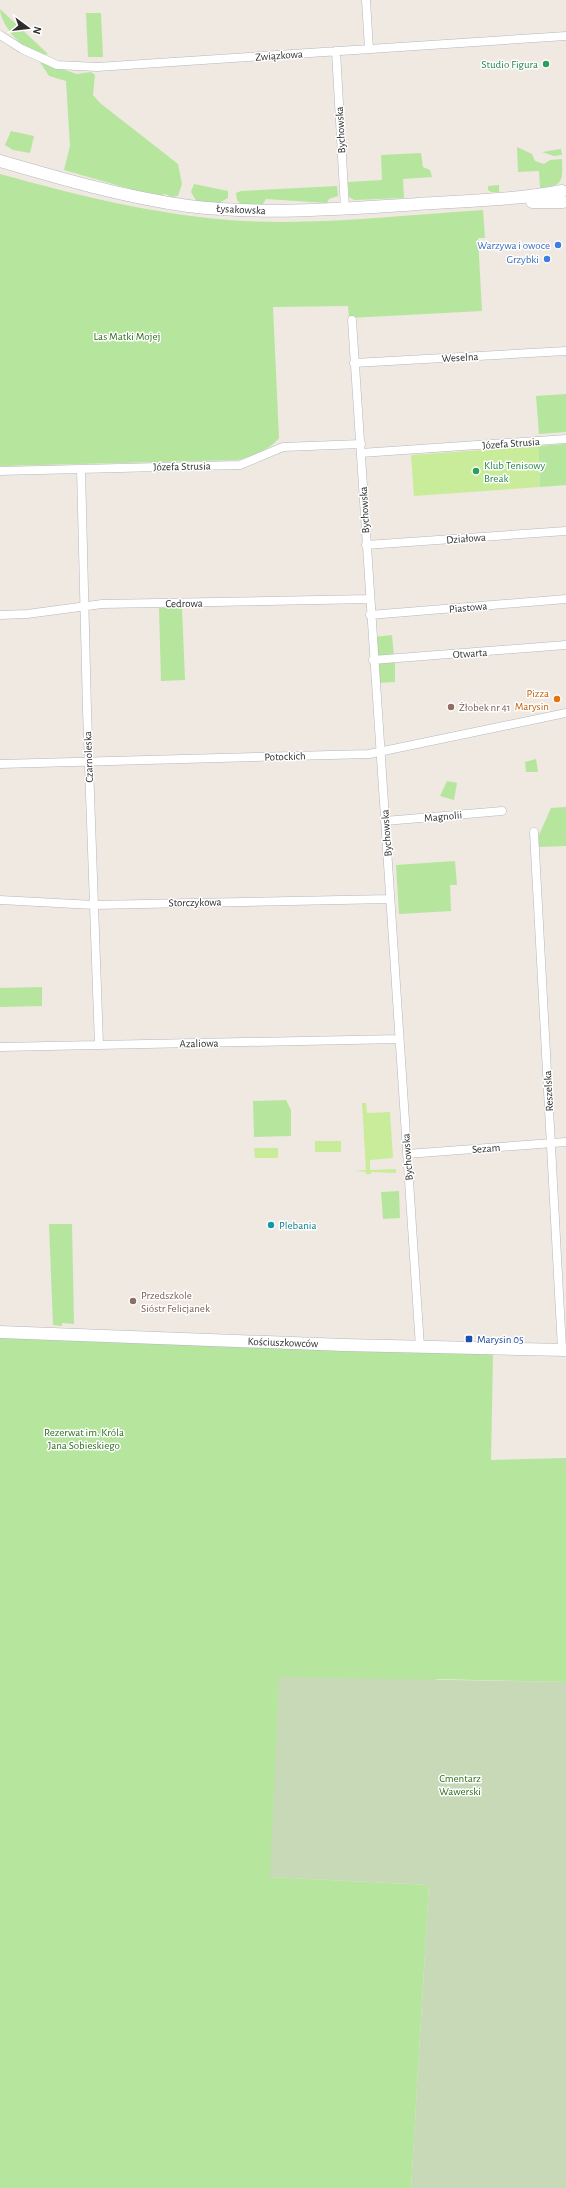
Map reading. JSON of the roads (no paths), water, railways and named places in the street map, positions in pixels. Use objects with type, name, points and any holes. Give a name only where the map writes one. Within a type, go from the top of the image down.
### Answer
[{"type":"street","points":[[366,0],[369,49]]},
{"type":"street","name":"Związkowa","points":[[0,35],[22,50],[62,67],[97,67],[566,36]]},
{"type":"street","name":"Bychowska","points":[[336,51],[345,209]]},
{"type":"street","name":"Łysakowska","points":[[0,162],[114,192],[179,204],[263,211],[345,209],[564,196]]},
{"type":"street","name":"Bychowska","points":[[352,320],[370,615],[420,1347]]},
{"type":"street","name":"Weselna","points":[[354,363],[566,351]]},
{"type":"street","name":"Józefa Strusia","points":[[0,472],[240,465],[283,447],[361,448],[566,439]]},
{"type":"street","name":"Czarnoleska","points":[[81,469],[84,606],[99,1045]]},
{"type":"street","name":"Działowa","points":[[366,544],[566,531]]},
{"type":"street","name":"Cedrowa","points":[[0,615],[27,614],[84,606],[370,599]]},
{"type":"street","name":"Piastowa","points":[[370,615],[566,599]]},
{"type":"street","name":"Otwarta","points":[[373,660],[566,645]]},
{"type":"street","name":"Potockich","points":[[0,764],[380,753],[566,713]]},
{"type":"street","name":"Magnolii","points":[[385,821],[502,811]]},
{"type":"street","name":"Reszelska","points":[[534,832],[564,1350]]},
{"type":"street","name":"Storczykowa","points":[[0,900],[94,905],[390,899]]},
{"type":"street","name":"Azaliowa","points":[[0,1047],[399,1040]]},
{"type":"street","name":"Sezam","points":[[406,1154],[566,1142]]},
{"type":"street","name":"Kościuszkowców","points":[[0,1332],[420,1347],[564,1350]]},
{"type":"place","name":"Studio Figura","points":[[546,64]]},
{"type":"place","name":"Warzywa i owoce","points":[[558,245]]},
{"type":"place","name":"Grzybki","points":[[547,259]]},
{"type":"place","name":"Klub Tenisowy Break","points":[[476,471]]},
{"type":"place","name":"Pizza Marysin","points":[[557,699]]},
{"type":"place","name":"Żłobek nr 41","points":[[451,707]]},
{"type":"place","name":"Plebania","points":[[271,1225]]},
{"type":"place","name":"Przedszkole Sióstr Felicjanek","points":[[133,1301]]},
{"type":"place","name":"Marysin 05","points":[[469,1339]]},
{"type":"park label","name":"Las Matki Mojej","points":[[127,336]]},
{"type":"park label","name":"Rezerwat im. Króla Jana Sobieskiego","points":[[84,1438]]},
{"type":"park label","name":"Cmentarz Wawerski","points":[[460,1784]]}]
